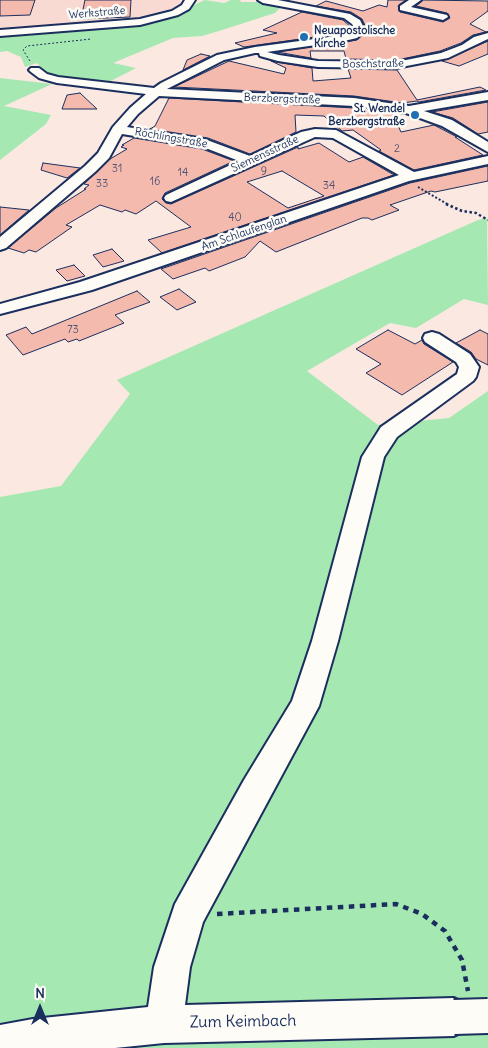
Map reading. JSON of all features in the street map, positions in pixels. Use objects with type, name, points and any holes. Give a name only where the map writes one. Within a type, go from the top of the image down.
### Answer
[{"type":"street","name":"Werkstraße","points":[[0,33],[140,22],[175,13],[186,7],[190,0]]},
{"type":"street","points":[[0,245],[104,155],[118,130],[134,111],[156,92],[185,74],[212,60],[255,50],[344,38],[353,36],[360,30],[356,22],[342,15],[263,0]]},
{"type":"street","points":[[416,0],[403,8],[443,17]]},
{"type":"street","name":"Boschstraße","points":[[255,50],[278,58],[318,64],[396,65],[444,56],[488,36]]},
{"type":"street","name":"Berzbergstraße","points":[[35,70],[43,76],[56,80],[156,92],[354,102],[409,110],[446,123],[488,148]]},
{"type":"street","points":[[409,110],[488,96]]},
{"type":"street","name":"Röchlingstraße","points":[[118,130],[184,138],[207,144],[251,161]]},
{"type":"street","name":"Siemensstraße","points":[[171,198],[306,134],[330,132],[408,178]]},
{"type":"street","name":"Am Schlaufenglan","points":[[0,309],[86,286],[408,178],[488,160]]},
{"type":"street","points":[[164,1024],[172,967],[186,916],[255,791],[305,706],[325,642],[373,457],[389,432],[466,377],[469,368],[463,358],[432,338]]},
{"type":"street","name":"Zum Keimbach","points":[[0,1044],[33,1038],[164,1024],[470,1009]]},
{"type":"path","points":[[408,178],[441,202],[462,211],[476,213],[488,220]]},
{"type":"path","points":[[186,916],[396,904],[422,914],[445,931],[462,960],[470,1009]]},
{"type":"shaded area","points":[[0,0],[179,0],[187,8],[175,14],[101,28],[0,37]]},
{"type":"green space","points":[[205,0],[224,3],[231,0],[263,2],[281,7],[275,13],[202,36],[173,38],[113,63],[136,68],[105,84],[47,74],[37,63],[25,67],[21,57],[7,51],[0,52],[0,37],[134,24],[187,8]]},
{"type":"green space","points":[[0,78],[52,84],[4,106],[51,115],[46,124],[0,160]]},
{"type":"green space","points":[[487,218],[488,305],[464,299],[416,328],[390,323],[307,371],[378,425],[449,418],[488,391],[488,1048],[0,1048],[0,497],[61,486],[130,394],[117,380],[478,220]]},
{"type":"building","points":[[0,0],[35,0],[30,15],[0,16]]},
{"type":"building","points":[[85,0],[131,0],[130,17],[81,19]]},
{"type":"building","points":[[388,0],[406,0],[398,6],[400,12],[443,22],[450,18],[447,13],[416,6],[423,0],[488,1],[488,11],[470,24],[486,32],[473,35],[461,43],[440,51],[397,60],[346,59],[344,51],[310,51],[311,58],[277,52],[357,40],[367,30],[362,19],[351,12],[316,6],[326,1],[363,11],[379,5],[387,7]]},
{"type":"building","points":[[302,12],[343,20],[352,28],[343,33],[244,47],[235,43],[277,33],[263,30]]},
{"type":"building","points":[[488,41],[488,54],[459,66],[442,61]]},
{"type":"building","points":[[201,54],[210,56],[183,70],[187,60]]},
{"type":"building","points":[[229,61],[284,74],[286,68],[271,61],[312,68],[313,81],[351,78],[348,69],[397,70],[417,100],[480,87],[486,90],[419,102],[402,103],[354,96],[174,87]]},
{"type":"building","points":[[80,93],[97,109],[62,109],[67,95]]},
{"type":"building","points":[[169,98],[354,108],[392,113],[401,132],[434,125],[457,137],[455,137],[483,155],[414,170],[379,151],[381,150],[353,130],[342,131],[324,116],[295,115],[296,132],[250,154],[208,138],[150,129],[155,126]]},
{"type":"building","points":[[488,102],[488,132],[478,134],[453,118],[432,112]]},
{"type":"building","points":[[134,138],[202,149],[234,161],[165,193],[162,199],[166,203],[171,204],[298,147],[298,149],[319,143],[349,162],[363,157],[394,175],[162,253],[148,240],[191,227],[156,201],[136,214],[100,205],[66,225],[72,227],[36,252],[29,250],[24,253],[8,248],[56,208],[86,189],[84,189],[89,185],[84,184],[110,159],[127,149],[121,147],[124,145],[122,145]],"holes":[[[282,171],[324,196],[288,208],[247,182]]]},
{"type":"building","points":[[43,163],[80,168],[67,178],[41,170]]},
{"type":"building","points":[[488,166],[488,181],[435,192],[431,191],[390,205],[399,210],[372,220],[362,218],[276,252],[260,241],[245,257],[209,271],[205,268],[173,279],[161,269],[410,183]]},
{"type":"building","points":[[0,207],[29,210],[0,235]]},
{"type":"building","points":[[112,249],[124,261],[103,267],[93,255]]},
{"type":"building","points":[[74,265],[85,276],[67,281],[56,270]]},
{"type":"building","points":[[179,289],[196,302],[177,310],[160,297]]},
{"type":"building","points":[[137,291],[150,302],[115,315],[124,323],[79,341],[77,339],[68,342],[65,339],[23,355],[6,335],[26,327],[32,334]]},
{"type":"building","points":[[388,330],[415,344],[422,340],[424,344],[453,362],[402,395],[366,373],[381,364],[356,349]]},
{"type":"building","points":[[480,330],[488,334],[488,365],[476,359],[471,352],[456,343]]},
{"type":"place","name":"Neuapostolische Kirche","points":[[304,37]]},
{"type":"place","name":"St. Wendel Berzbergstraße","points":[[415,115]]}]
